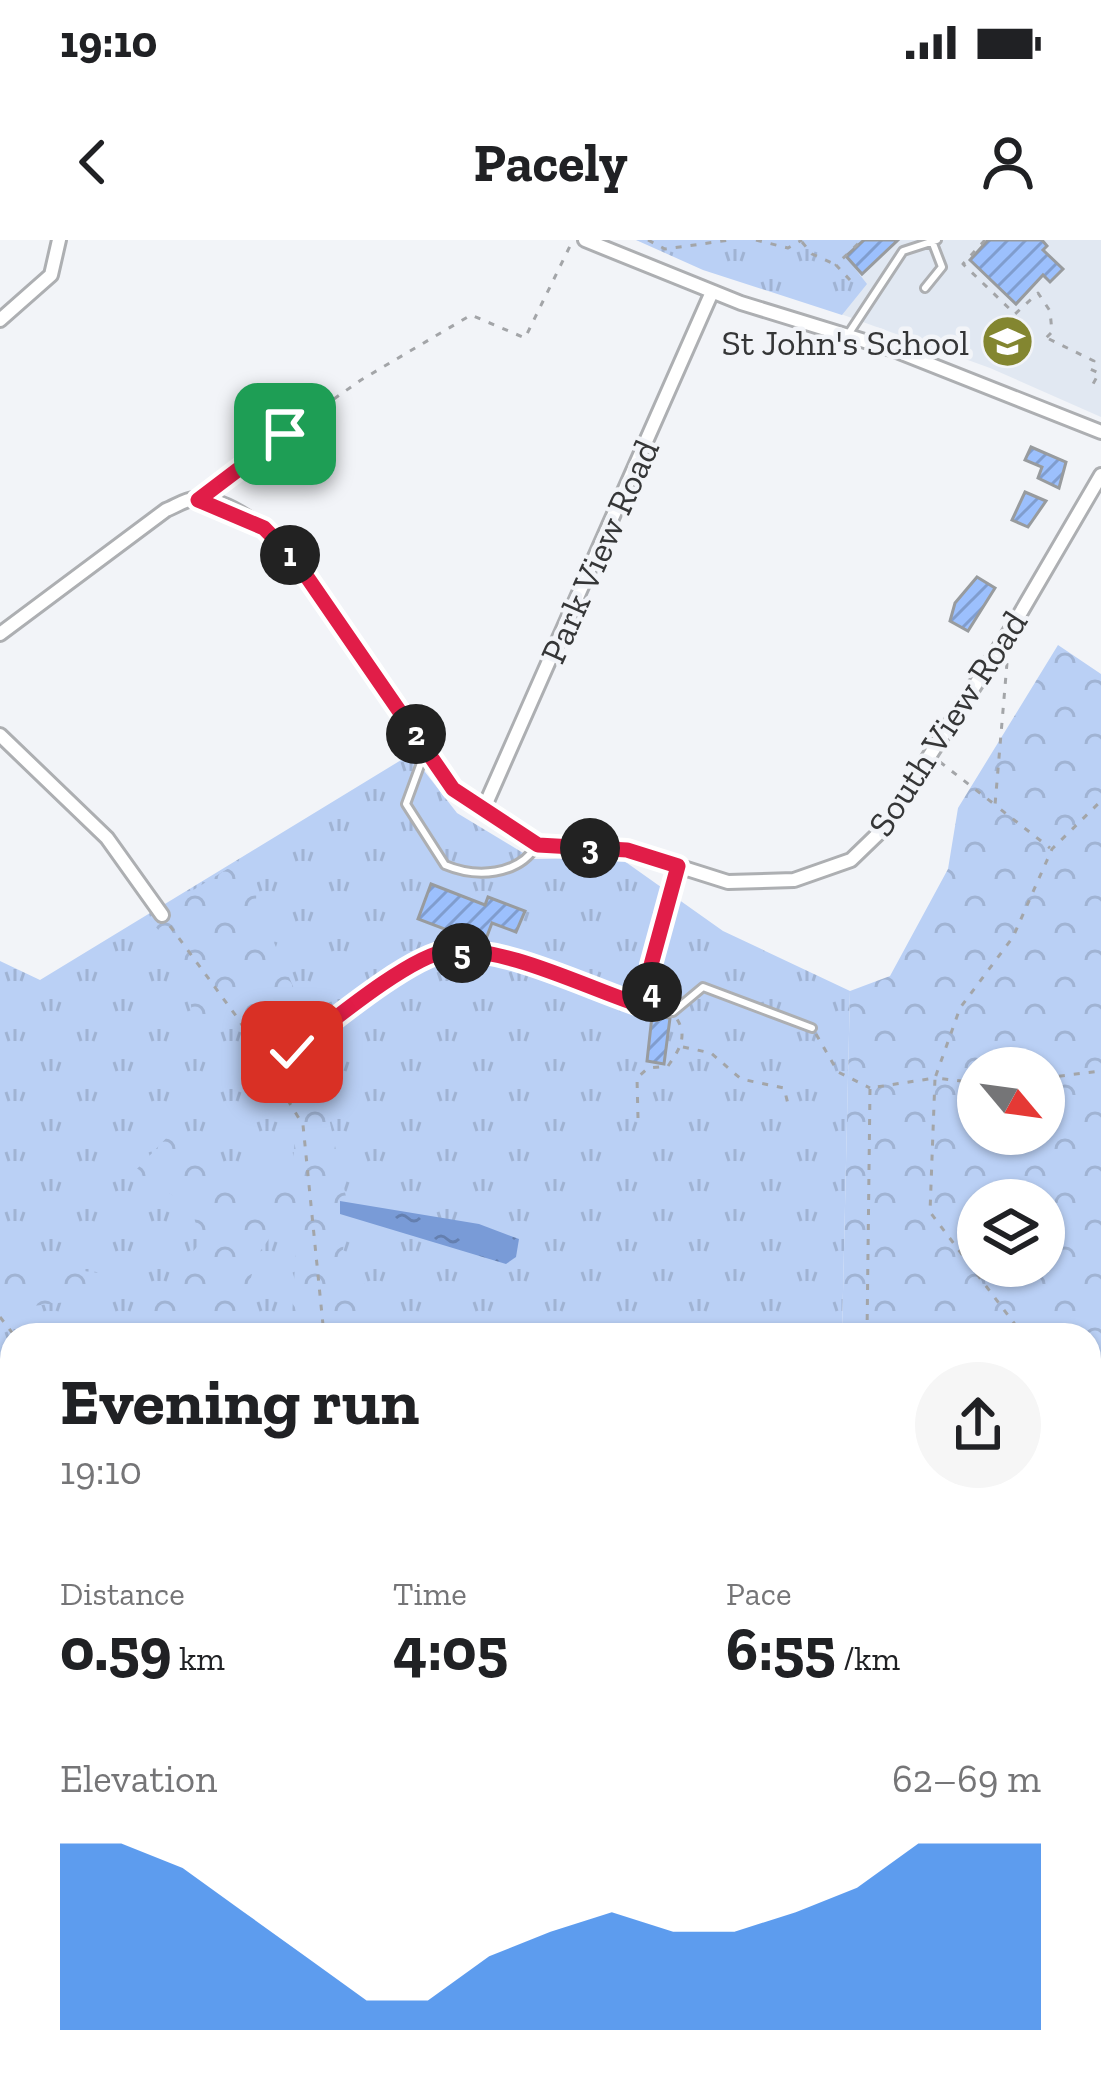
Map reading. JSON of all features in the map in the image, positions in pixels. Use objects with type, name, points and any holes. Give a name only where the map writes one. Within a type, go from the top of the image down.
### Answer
[{"type":"street","points":[[0,320],[51,275],[59,240]]},
{"type":"street","points":[[585,240],[712,292],[847,336],[1101,432]]},
{"type":"street","name":"Park View Road","points":[[484,808],[712,292]]},
{"type":"street","name":"South View Road","points":[[538,845],[627,850],[728,882],[794,880],[825,872],[866,848],[1010,631],[1101,475]]},
{"type":"street","points":[[0,634],[166,510],[198,500],[264,528],[296,561],[453,789],[538,845]]},
{"type":"street","points":[[0,735],[106,838],[162,915]]},
{"type":"lane","points":[[847,336],[903,251],[935,241],[942,267],[926,288]]},
{"type":"lane","points":[[426,748],[406,804],[446,866],[462,872],[496,872],[530,856],[538,845]]},
{"type":"lane","points":[[678,866],[651,965],[655,1010],[673,1012],[703,986],[812,1028]]},
{"type":"path","points":[[198,500],[361,380],[471,315],[525,338],[573,240]]},
{"type":"path","points":[[648,240],[665,249],[730,240]]},
{"type":"path","points":[[756,240],[788,248],[802,240],[812,254],[836,265],[850,280]]},
{"type":"path","points":[[836,265],[862,240]]},
{"type":"path","points":[[985,240],[963,264],[1015,314],[1038,292],[1050,311],[1046,340],[1094,361],[1090,369],[1099,373],[1093,385]]},
{"type":"path","points":[[995,806],[1010,631]]},
{"type":"path","points":[[931,754],[1052,849]]},
{"type":"path","points":[[1014,1323],[930,1212],[935,1078],[960,1007],[1013,938],[1052,849],[1101,801]]},
{"type":"path","points":[[162,915],[303,1125],[323,1323]]},
{"type":"path","points":[[270,1071],[384,985],[447,951],[513,962],[655,1010]]},
{"type":"path","points":[[638,1118],[637,1078],[648,1068],[668,1066],[681,1047],[683,1030],[673,1012]]},
{"type":"path","points":[[812,1028],[838,1072],[870,1088],[935,1078],[957,1081]]},
{"type":"path","points":[[681,1047],[711,1053],[741,1079],[784,1088],[788,1104]]},
{"type":"path","points":[[1065,1075],[1101,1071]]},
{"type":"path","points":[[867,1323],[870,1088]]},
{"type":"shaded area","name":"St John's School","points":[[636,240],[1101,240],[1101,417],[990,368]]},
{"type":"green space","points":[[636,240],[864,240],[846,257],[867,284],[842,315],[703,270]]},
{"type":"green space","points":[[1058,645],[1101,674],[1101,1323],[842,1323],[850,991],[890,976],[948,869],[958,808]]},
{"type":"green space","points":[[411,754],[457,813],[533,859],[620,858],[723,931],[850,991],[842,1323],[0,1323],[0,961],[40,980]]},
{"type":"green space","points":[[258,850],[256,901],[308,1021],[348,1206],[343,1250],[379,1307],[396,1323],[292,1323],[297,1230],[285,1216],[259,1253],[236,1323],[115,1323],[159,1293],[201,1242],[191,1207],[135,1171],[172,1132],[245,1179],[291,1179],[299,1102],[262,1079],[256,1025],[193,1023],[186,962],[148,918]]},
{"type":"green space","points":[[0,1260],[99,1273],[107,1297],[0,1310]]},
{"type":"water","points":[[340,1201],[479,1224],[519,1239],[516,1257],[506,1264],[340,1214]]},
{"type":"building","points":[[864,240],[898,240],[862,274],[846,256]]},
{"type":"building","points":[[988,240],[1042,240],[1047,246],[1043,250],[1063,269],[1050,282],[1043,275],[1016,304],[970,260]]},
{"type":"building","points":[[1031,447],[1066,462],[1059,488],[1038,478],[1042,467],[1025,460]]},
{"type":"building","points":[[1025,492],[1046,501],[1028,527],[1012,520]]},
{"type":"building","points":[[977,577],[995,588],[968,631],[950,621],[955,603]]},
{"type":"building","points":[[431,884],[485,905],[488,897],[525,911],[516,932],[492,923],[484,944],[418,919]]},
{"type":"building","points":[[652,1016],[670,1018],[664,1064],[647,1061]]},
{"type":"place","name":"St John's School","points":[[1008,342]]},
{"type":"route","points":[[285,434],[208,487],[198,500],[224,507],[264,528],[296,561],[453,789],[538,845],[627,850],[678,866],[651,965],[655,1010],[495,957],[447,951],[403,972],[292,1052]]}]
